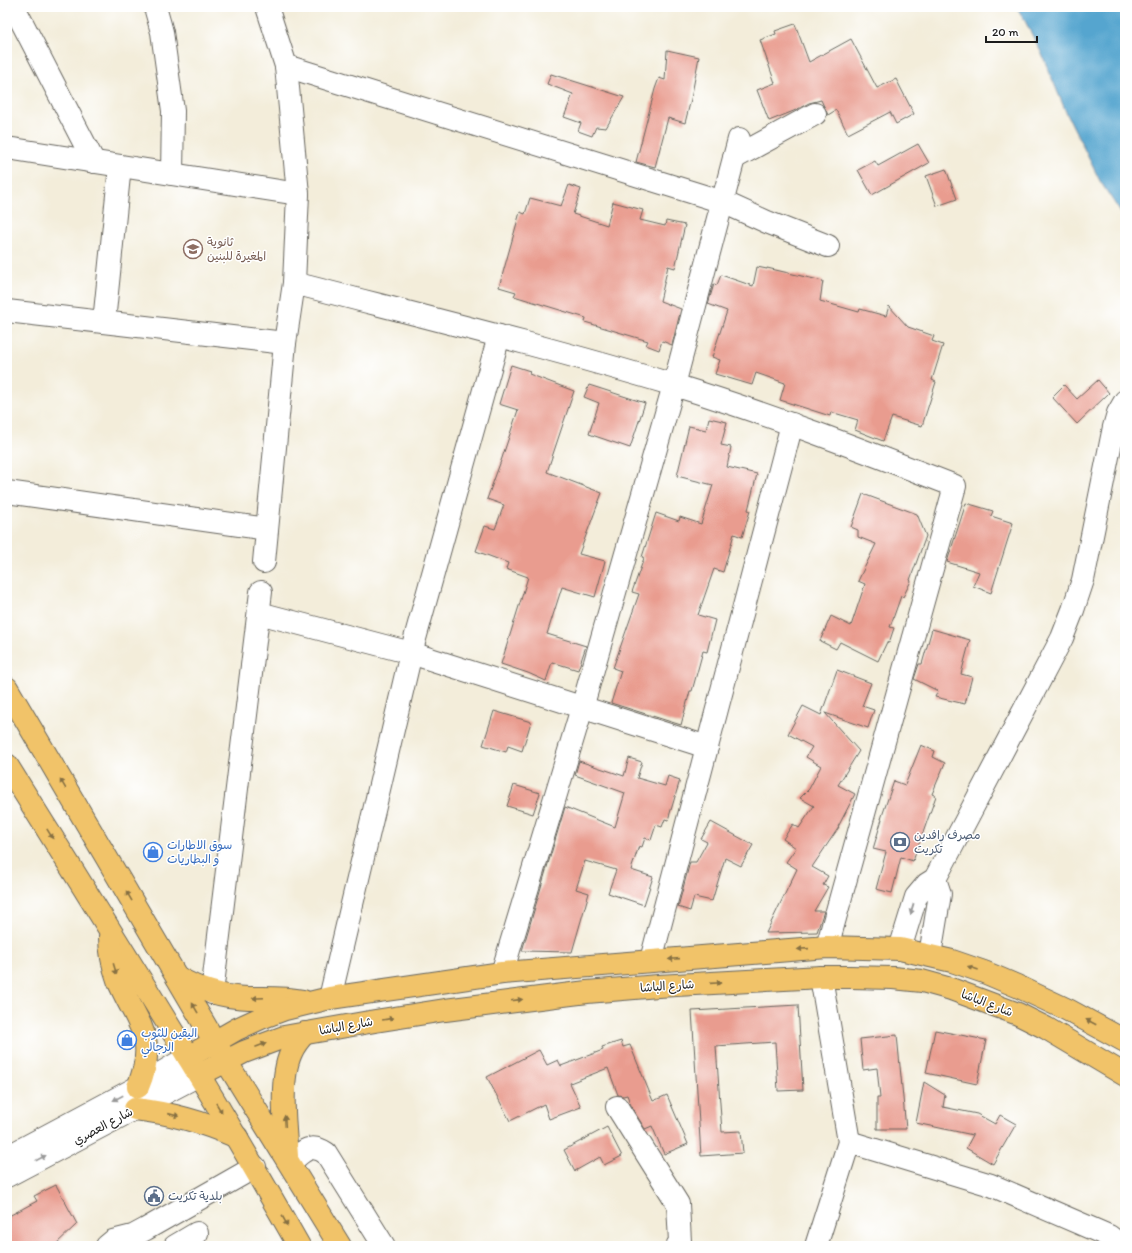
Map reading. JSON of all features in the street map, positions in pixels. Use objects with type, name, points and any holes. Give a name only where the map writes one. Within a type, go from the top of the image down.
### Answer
[{"type":"main road","points":[[7,688],[214,1042],[289,1161],[340,1246]]},
{"type":"main road","points":[[7,765],[194,1066],[299,1246]]},
{"type":"main road","points":[[109,930],[110,947],[118,979],[139,1019],[144,1032],[146,1060],[138,1087]]},
{"type":"main road","points":[[194,1066],[214,1042],[237,1029],[286,1009],[320,1000],[502,973],[827,947],[900,949],[930,955],[984,972],[1074,1013],[1125,1041]]},
{"type":"main road","points":[[177,977],[194,987],[212,993],[236,998],[278,997],[320,1000]]},
{"type":"main road","name":"شارع الباشا","points":[[194,1066],[226,1061],[264,1044],[305,1033],[445,1010],[579,993],[658,986],[820,977],[893,978],[922,981],[951,989],[1012,1012],[1046,1028],[1125,1075]]},
{"type":"main road","points":[[289,1161],[284,1114],[284,1079],[290,1054],[296,1043],[305,1033]]},
{"type":"main road","points":[[135,1109],[177,1115],[197,1121],[236,1137]]},
{"type":"street","points":[[14,7],[94,162]]},
{"type":"street","points":[[155,7],[162,32],[173,111],[172,174]]},
{"type":"street","points":[[264,562],[286,343],[294,283],[298,194],[286,66],[267,7]]},
{"type":"street","points":[[286,66],[723,202],[767,222],[828,246]]},
{"type":"street","points":[[502,973],[582,708],[674,385],[737,148],[815,114]]},
{"type":"street","points":[[7,148],[298,194]]},
{"type":"street","points":[[104,322],[120,166]]},
{"type":"street","points":[[294,283],[499,336],[674,385],[792,424],[955,486],[827,947]]},
{"type":"street","points":[[7,311],[286,343]]},
{"type":"street","points":[[320,1000],[411,653],[499,336]]},
{"type":"street","points":[[900,949],[916,897],[927,884],[935,879],[1062,638],[1083,580],[1118,440],[1118,413],[1125,401]]},
{"type":"street","points":[[651,960],[792,424]]},
{"type":"street","points":[[7,492],[267,529]]},
{"type":"street","points":[[212,993],[260,603],[411,653],[707,747]]},
{"type":"street","points":[[930,955],[940,894],[935,879]]},
{"type":"street","points":[[816,1246],[849,1142],[820,977]]},
{"type":"street","name":"شارع العصري","points":[[7,1157],[138,1087],[194,1066]]},
{"type":"street","name":"شارع العصري","points":[[7,1176],[135,1109],[194,1066]]},
{"type":"street","points":[[616,1107],[678,1204],[680,1242],[677,1246]]},
{"type":"street","points":[[849,1142],[991,1184],[1109,1236],[1122,1246]]},
{"type":"street","points":[[289,1161],[308,1149],[318,1148],[326,1153],[384,1246]]},
{"type":"street","points":[[107,1246],[114,1241],[133,1236],[254,1167]]},
{"type":"street","points":[[175,1246],[197,1233]]},
{"type":"water","points":[[1016,7],[1125,7],[1125,219],[1100,181],[1066,112],[1041,52],[1023,17]]},
{"type":"building","points":[[795,24],[809,62],[851,39],[877,88],[896,79],[914,114],[896,124],[890,112],[848,134],[836,110],[828,115],[821,100],[809,103],[769,121],[757,90],[775,83],[760,40],[776,34],[775,31]]},
{"type":"building","points":[[667,50],[699,57],[685,123],[668,118],[655,167],[636,162],[655,89],[659,78],[665,80]]},
{"type":"building","points":[[551,74],[624,97],[606,128],[596,127],[592,136],[578,131],[581,123],[564,117],[573,94],[547,84]]},
{"type":"building","points":[[918,144],[929,163],[872,195],[858,170],[875,161],[878,166]]},
{"type":"building","points":[[946,169],[957,199],[937,206],[926,176]]},
{"type":"building","points":[[569,185],[581,189],[573,214],[607,225],[613,202],[643,210],[640,220],[665,226],[666,221],[685,225],[675,268],[668,266],[660,301],[681,309],[672,345],[662,341],[659,350],[646,345],[648,341],[585,322],[586,318],[514,296],[516,292],[499,287],[520,212],[525,214],[530,198],[561,206]]},
{"type":"building","points":[[757,267],[823,281],[820,301],[859,312],[860,309],[886,316],[889,306],[908,327],[934,336],[932,341],[943,345],[932,380],[936,382],[922,426],[892,417],[883,441],[855,430],[858,420],[831,412],[830,416],[780,400],[785,383],[756,373],[752,385],[715,374],[720,360],[712,357],[727,311],[708,304],[714,284],[717,285],[721,275],[753,286]]},
{"type":"building","points":[[511,365],[530,371],[529,374],[574,391],[547,472],[602,493],[579,554],[605,561],[595,597],[562,587],[547,634],[586,646],[578,670],[552,662],[546,681],[501,664],[528,577],[506,569],[508,563],[476,551],[485,526],[495,529],[504,505],[487,499],[518,410],[499,404]]},
{"type":"building","points":[[1098,380],[1109,393],[1077,424],[1052,397],[1064,385],[1077,399]]},
{"type":"building","points":[[589,385],[645,403],[630,448],[589,434],[599,403],[584,397]]},
{"type":"building","points":[[709,418],[727,422],[721,445],[731,447],[727,467],[757,474],[748,510],[750,511],[742,537],[734,534],[723,572],[714,569],[698,615],[715,620],[707,652],[703,651],[681,725],[611,703],[621,671],[613,668],[639,594],[632,592],[644,558],[642,557],[656,513],[679,521],[680,517],[701,524],[713,485],[677,476],[689,426],[706,430]]},
{"type":"building","points":[[863,494],[917,514],[926,536],[910,580],[911,581],[903,597],[901,596],[890,627],[894,628],[889,643],[887,642],[878,661],[840,642],[836,649],[820,641],[831,616],[851,626],[865,584],[858,581],[876,544],[858,537],[858,530],[851,527]]},
{"type":"building","points":[[966,503],[993,511],[991,516],[1013,523],[991,593],[973,586],[979,572],[947,562]]},
{"type":"building","points":[[932,629],[970,640],[961,674],[972,677],[965,704],[935,697],[938,691],[914,679],[919,664],[922,664]]},
{"type":"building","points":[[837,670],[871,683],[862,706],[874,710],[868,728],[825,713],[859,751],[838,785],[855,794],[839,827],[812,867],[828,876],[823,885],[828,887],[814,911],[824,911],[817,932],[766,933],[797,869],[786,862],[796,848],[783,839],[793,824],[799,828],[814,806],[800,798],[809,789],[821,766],[806,757],[812,747],[788,734],[803,706],[821,715]]},
{"type":"building","points":[[494,711],[531,722],[522,751],[508,746],[506,752],[483,745]]},
{"type":"building","points":[[921,745],[935,751],[933,757],[945,763],[932,794],[936,796],[913,861],[901,857],[892,893],[876,889],[886,852],[873,849],[881,819],[894,781],[905,785]]},
{"type":"building","points":[[629,758],[642,762],[637,778],[665,786],[668,776],[680,780],[668,820],[665,819],[662,827],[656,825],[651,840],[645,838],[642,847],[639,846],[631,870],[653,877],[644,905],[608,893],[616,870],[585,861],[576,889],[589,893],[572,952],[522,951],[565,807],[615,827],[625,793],[575,775],[579,761],[624,776]]},
{"type":"building","points":[[514,785],[540,793],[533,814],[507,806]]},
{"type":"building","points":[[711,822],[753,845],[741,866],[725,858],[712,901],[694,897],[690,911],[678,907],[690,862],[696,862],[707,842],[701,839]]},
{"type":"building","points":[[798,1005],[803,1090],[778,1091],[775,1042],[716,1046],[722,1132],[741,1131],[743,1153],[701,1156],[692,1011]]},
{"type":"building","points":[[935,1030],[986,1040],[977,1084],[926,1073]]},
{"type":"building","points":[[897,1035],[906,1129],[877,1129],[877,1098],[880,1098],[877,1068],[863,1070],[860,1039]]},
{"type":"building","points":[[621,1041],[623,1047],[630,1045],[653,1101],[667,1095],[688,1144],[664,1154],[652,1126],[645,1129],[632,1108],[627,1095],[618,1095],[608,1068],[570,1083],[581,1107],[549,1119],[544,1104],[510,1121],[487,1077],[539,1050],[547,1065],[558,1060],[561,1066],[603,1050],[602,1047]]},
{"type":"building","points":[[924,1082],[945,1095],[943,1107],[977,1114],[995,1124],[1000,1115],[1016,1124],[993,1164],[966,1148],[973,1135],[916,1123]]},
{"type":"building","points":[[607,1127],[622,1156],[604,1165],[600,1157],[575,1171],[564,1150]]},
{"type":"building","points":[[56,1185],[77,1224],[54,1246],[7,1246],[7,1217],[37,1201],[34,1196]]},
{"type":"place","name":"ثانوية المغيرة للبنين","points":[[193,249]]},
{"type":"place","name":"مصرف رافدين تكريت","points":[[900,842]]},
{"type":"place","name":"سوق الاطارات و البطاريات","points":[[153,852]]},
{"type":"place","name":"اليقين للثوب الرجالي","points":[[127,1040]]},
{"type":"place","name":"بلدية تكريت","points":[[154,1196]]}]
